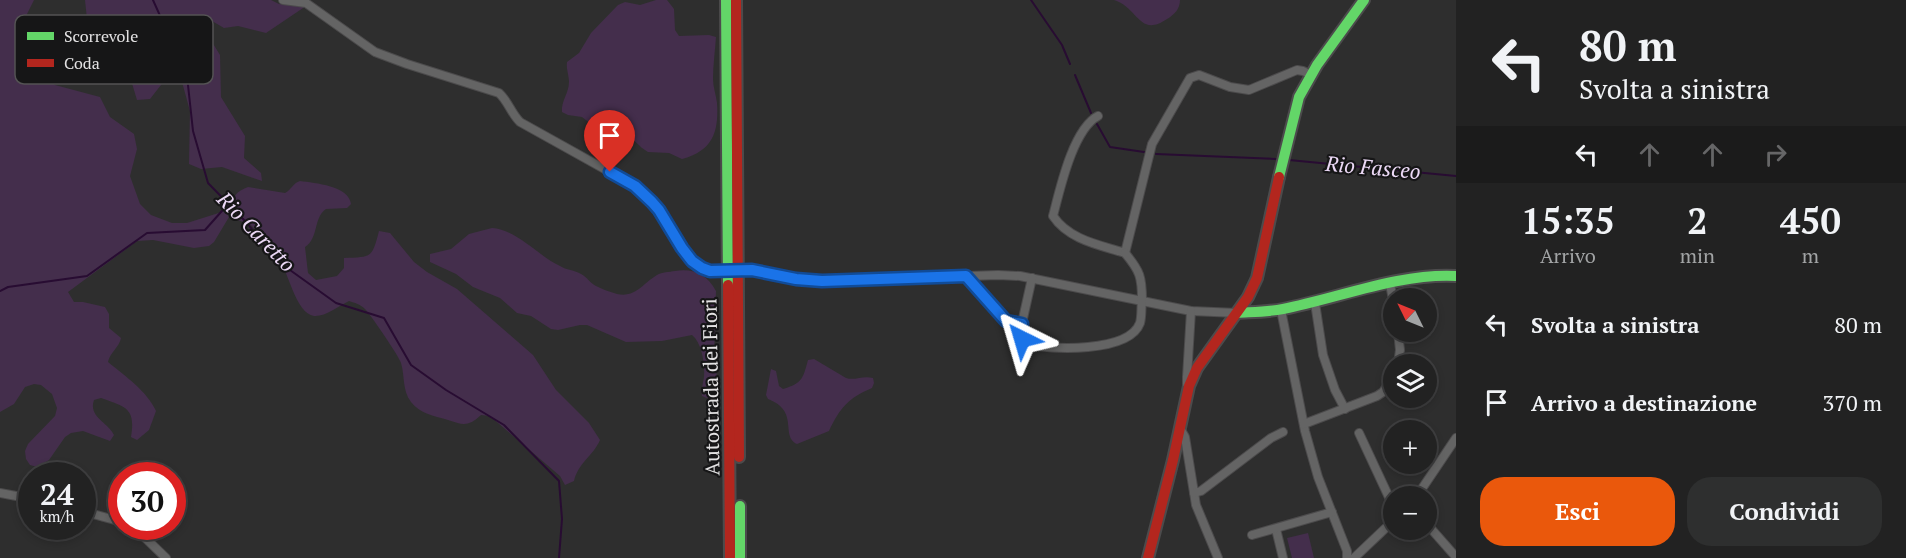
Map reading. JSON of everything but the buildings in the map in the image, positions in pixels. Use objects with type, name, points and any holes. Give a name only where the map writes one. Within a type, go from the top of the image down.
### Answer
[{"type":"main road","name":"Autostrada dei Fiori","points":[[726,0],[730,558]]},
{"type":"main road","name":"Autostrada dei Fiori","points":[[736,0],[740,558]]},
{"type":"main road","points":[[1148,558],[1190,386],[1197,368],[1248,297],[1257,278],[1291,123],[1299,97],[1311,75],[1364,0]]},
{"type":"main road","points":[[1237,313],[1281,310],[1390,284],[1438,275],[1456,276]]},
{"type":"street","points":[[283,0],[306,3],[375,52],[499,93],[520,122],[635,186],[659,210],[692,261],[710,271],[752,270],[796,279],[822,281],[1008,275],[1191,311],[1237,313]]},
{"type":"street","points":[[1125,253],[1152,144],[1190,78],[1199,75],[1230,87],[1249,90],[1297,70],[1311,75]]},
{"type":"street","points":[[1032,278],[1020,332],[1026,344],[1040,348],[1081,348],[1114,344],[1140,325],[1142,287],[1138,269],[1125,253],[1084,240],[1058,224],[1053,216],[1070,155],[1088,123],[1098,116]]},
{"type":"street","points":[[966,276],[1006,321],[1022,324]]},
{"type":"street","points":[[1390,284],[1391,288]]},
{"type":"street","points":[[1315,303],[1323,355],[1335,390],[1345,409]]},
{"type":"street","points":[[1281,310],[1304,424],[1316,468],[1347,551],[1347,558]]},
{"type":"street","points":[[1190,386],[1187,384],[1186,377],[1191,311]]},
{"type":"street","points":[[1304,424],[1383,392]]},
{"type":"street","points":[[1181,430],[1185,437],[1196,505],[1218,558]]},
{"type":"street","points":[[1194,493],[1201,491],[1271,438],[1283,432]]},
{"type":"street","points":[[1359,433],[1384,486]]},
{"type":"street","points":[[1424,486],[1456,438]]},
{"type":"street","points":[[0,492],[18,496]]},
{"type":"street","points":[[1252,535],[1332,512]]},
{"type":"street","points":[[1276,529],[1283,558]]},
{"type":"street","points":[[1354,558],[1383,530]]},
{"type":"street","points":[[1437,535],[1456,557]]},
{"type":"street","points":[[147,540],[166,558]]},
{"type":"shaded area","points":[[0,0],[34,0],[26,15],[15,15],[15,84],[54,84],[100,97],[110,117],[134,134],[137,149],[130,176],[140,204],[151,215],[172,223],[187,223],[225,211],[229,217],[214,242],[209,246],[194,248],[153,240],[137,241],[68,292],[74,302],[105,307],[109,314],[109,328],[121,338],[108,362],[141,390],[152,404],[156,411],[149,430],[137,440],[131,437],[132,420],[127,410],[101,398],[94,400],[94,411],[114,435],[110,441],[83,431],[71,433],[65,437],[49,460],[28,462],[25,451],[28,444],[55,416],[57,408],[52,394],[41,385],[34,384],[25,387],[14,404],[0,412]]},
{"type":"shaded area","points":[[85,0],[271,0],[279,4],[306,6],[266,33],[238,26],[224,28],[213,22],[213,15],[87,15]]},
{"type":"shaded area","points":[[656,0],[667,0],[674,9],[675,30],[679,36],[709,35],[716,37],[713,79],[717,103],[715,132],[707,146],[692,156],[682,159],[669,153],[648,152],[621,128],[613,126],[599,130],[582,117],[562,112],[569,86],[567,62],[579,53],[591,33],[618,5],[625,2],[640,5]]},
{"type":"shaded area","points":[[1114,0],[1180,0],[1180,3],[1172,16],[1158,24],[1150,25],[1139,20],[1129,9]]},
{"type":"shaded area","points":[[213,44],[220,55],[221,97],[245,136],[244,158],[261,173],[262,181],[222,167],[201,169],[189,164],[190,111],[183,84],[213,84]]},
{"type":"shaded area","points":[[132,84],[162,84],[150,99],[137,100]]},
{"type":"shaded area","points":[[300,181],[338,189],[349,198],[351,204],[347,208],[326,209],[319,217],[312,239],[305,247],[308,273],[316,280],[337,276],[344,268],[344,258],[366,256],[375,246],[379,231],[390,233],[414,262],[457,289],[533,355],[556,390],[589,423],[600,440],[579,469],[574,481],[565,485],[560,476],[490,416],[481,415],[472,422],[462,424],[428,414],[415,406],[406,393],[399,359],[361,306],[349,301],[318,316],[302,308],[280,261],[263,245],[251,225],[235,219],[233,204],[235,196],[248,187],[285,193]]},
{"type":"shaded area","points":[[492,228],[510,233],[552,262],[579,273],[596,286],[617,294],[624,295],[634,292],[652,278],[663,273],[688,270],[704,276],[716,291],[714,355],[717,378],[714,393],[709,399],[702,396],[703,360],[698,343],[692,335],[662,341],[626,342],[587,325],[551,329],[531,316],[517,313],[500,298],[473,287],[456,274],[430,262],[430,254],[451,249],[469,234]]},
{"type":"shaded area","points":[[814,359],[846,378],[869,377],[873,378],[874,383],[872,388],[846,405],[829,431],[797,444],[790,435],[784,410],[766,395],[771,369],[776,371],[779,386],[783,389],[798,382],[803,376],[808,360]]},
{"type":"shaded area","points":[[1308,533],[1314,558],[1292,558],[1287,538]]},
{"type":"waterway","name":"Rio Caretto","points":[[153,0],[160,15]]},
{"type":"waterway","name":"Rio Fasceo","points":[[1031,0],[1062,45],[1070,64]]},
{"type":"waterway","name":"Rio Fasceo","points":[[1075,75],[1091,113]]},
{"type":"waterway","name":"Rio Caretto","points":[[188,84],[193,131],[208,183],[247,223],[276,260],[336,303],[384,318],[411,365],[446,390],[504,425],[559,481],[562,519],[559,558]]},
{"type":"waterway","name":"Rio Fasceo","points":[[1097,124],[1110,147],[1144,152]]},
{"type":"waterway","name":"Rio Fasceo","points":[[1156,154],[1276,159]]},
{"type":"waterway","name":"Rio Fasceo","points":[[1289,160],[1456,176]]},
{"type":"waterway","points":[[0,291],[8,287],[87,276],[147,233],[205,230],[229,203]]},
{"type":"traffic: fast","points":[[726,0],[728,285]]},
{"type":"traffic: fast","points":[[1279,177],[1299,97],[1317,65],[1364,0]]},
{"type":"traffic: fast","points":[[1237,313],[1283,309],[1413,278],[1456,276]]},
{"type":"traffic: fast","points":[[740,506],[740,558]]},
{"type":"traffic: jam","points":[[736,0],[739,457]]},
{"type":"traffic: jam","points":[[1148,558],[1189,386],[1197,368],[1248,297],[1257,278],[1279,177]]},
{"type":"traffic: jam","points":[[728,285],[730,558]]},
{"type":"route","points":[[610,172],[635,186],[652,202],[682,248],[692,261],[702,268],[710,271],[752,270],[796,279],[822,281],[966,276],[1006,321],[1022,324],[1020,332],[1022,339]]}]
